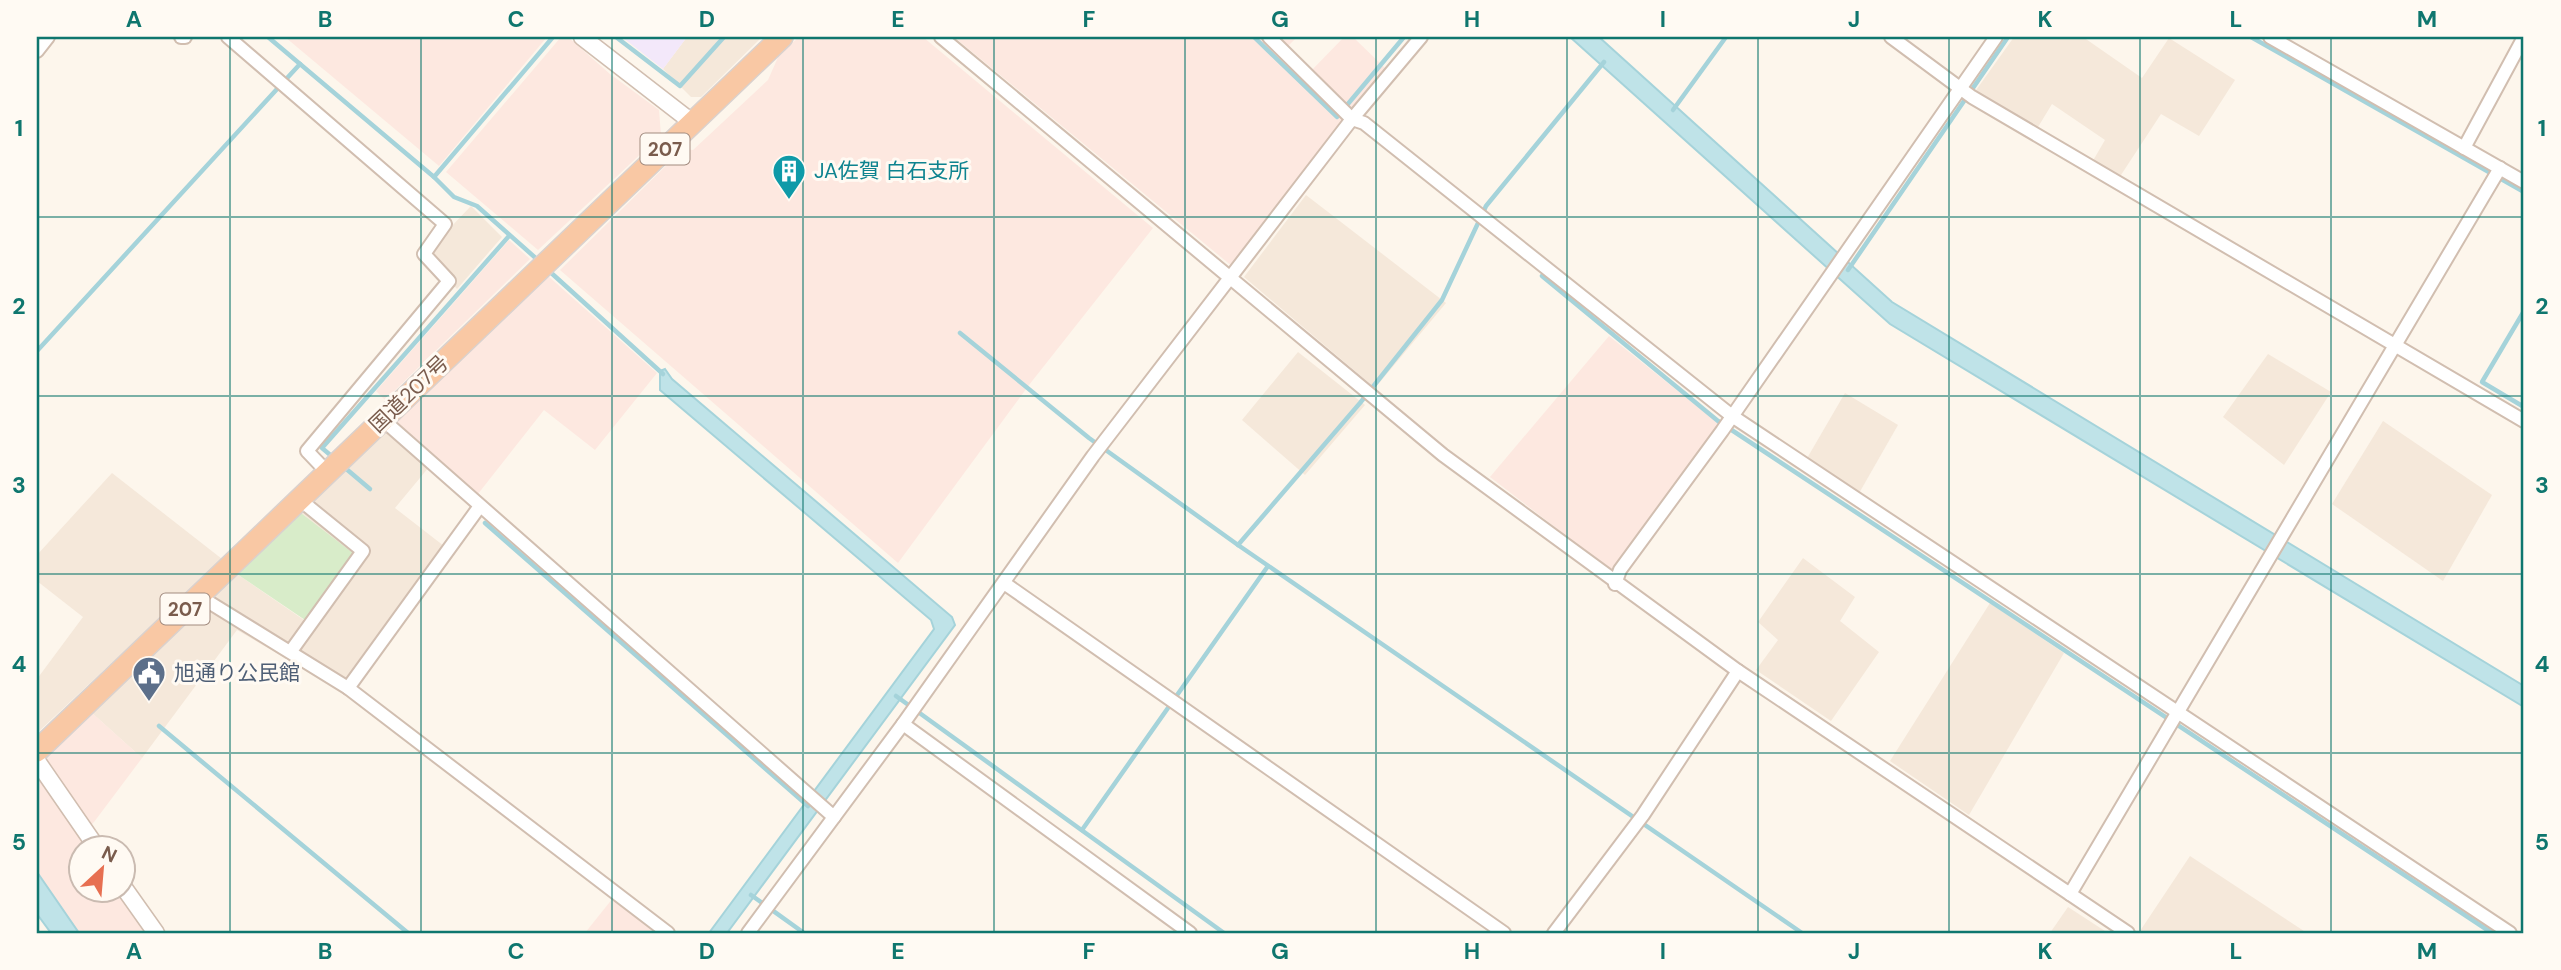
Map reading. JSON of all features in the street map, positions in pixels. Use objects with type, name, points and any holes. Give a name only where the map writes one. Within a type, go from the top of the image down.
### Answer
[{"type":"highway","name":"国道207号","points":[[37,751],[782,37]]},
{"type":"street","points":[[37,51],[48,37]]},
{"type":"street","points":[[228,37],[445,224],[424,254],[449,281],[307,451],[334,466]]},
{"type":"street","points":[[582,37],[693,123]]},
{"type":"street","points":[[941,37],[1368,393],[1615,583],[1738,671],[2127,933]]},
{"type":"street","points":[[1269,37],[1346,113],[1364,123],[1481,216],[1728,423],[2173,718],[2510,933]]},
{"type":"street","points":[[748,933],[830,813],[910,714],[1100,447],[1231,278],[1346,113],[1421,37]]},
{"type":"street","points":[[1891,37],[1965,92],[2524,421]]},
{"type":"street","points":[[1615,583],[1620,570],[1728,423],[1846,252],[1965,92],[1996,37]]},
{"type":"street","points":[[2270,37],[2464,148],[2496,175],[2524,182]]},
{"type":"street","points":[[2464,148],[2524,37]]},
{"type":"street","points":[[2070,894],[2496,175]]},
{"type":"street","points":[[382,419],[830,813]]},
{"type":"street","points":[[291,651],[363,551],[299,499]]},
{"type":"street","points":[[348,688],[480,506]]},
{"type":"street","points":[[1004,583],[1175,700],[1504,933]]},
{"type":"street","points":[[198,596],[348,688],[668,933]]},
{"type":"street","points":[[1554,933],[1639,820],[1738,671]]},
{"type":"street","points":[[910,714],[1190,933]]},
{"type":"street","points":[[37,761],[87,834]]},
{"type":"street","points":[[135,904],[156,933]]},
{"type":"shaded area","points":[[285,37],[547,37],[439,166]]},
{"type":"shaded area","points":[[561,37],[568,37],[610,74],[659,110],[661,135],[538,250],[446,172]]},
{"type":"shaded area","points":[[622,37],[687,37],[663,69]]},
{"type":"shaded area","points":[[687,37],[762,37],[701,97],[691,97],[663,69]]},
{"type":"shaded area","points":[[799,37],[923,37],[1153,228],[1029,385],[898,563],[560,270],[683,149],[693,150],[768,80],[779,55]]},
{"type":"shaded area","points":[[954,37],[1297,37],[1286,48],[1310,72],[1344,37],[1353,37],[1385,68],[1233,267]]},
{"type":"shaded area","points":[[2014,37],[2083,37],[2142,78],[2169,38],[2235,80],[2199,136],[2161,114],[2119,178],[2091,164],[2105,140],[2052,104],[2035,132],[1974,93]]},
{"type":"shaded area","points":[[1306,195],[1446,303],[1375,388],[1244,277]]},
{"type":"shaded area","points":[[471,206],[502,237],[457,289],[426,253]]},
{"type":"shaded area","points":[[509,240],[530,259],[385,400],[376,391]]},
{"type":"shaded area","points":[[547,275],[657,373],[595,450],[544,410],[474,499],[394,424]]},
{"type":"shaded area","points":[[1609,336],[1723,427],[1617,575],[1490,477]]},
{"type":"shaded area","points":[[1298,352],[1365,405],[1305,475],[1242,420]]},
{"type":"shaded area","points":[[2268,354],[2331,392],[2284,465],[2223,417]]},
{"type":"shaded area","points":[[1845,393],[1898,425],[1858,495],[1806,460]]},
{"type":"shaded area","points":[[2383,421],[2492,495],[2443,581],[2332,504]]},
{"type":"shaded area","points":[[394,424],[434,461],[395,508],[453,553],[347,694],[237,630],[142,758],[91,712],[237,574],[304,620],[352,553],[301,513]]},
{"type":"shaded area","points":[[112,473],[222,559],[37,733],[37,679],[83,617],[37,581],[37,555]]},
{"type":"shaded area","points":[[1803,558],[1855,597],[1840,621],[1879,652],[1831,721],[1756,670],[1778,640],[1758,622]]},
{"type":"shaded area","points":[[1990,603],[2064,653],[1969,815],[1890,761]]},
{"type":"shaded area","points":[[91,712],[142,758],[82,834],[66,834],[66,904],[126,904],[146,933],[75,933],[37,878],[37,764]]},
{"type":"shaded area","points":[[2190,856],[2307,933],[2143,933],[2140,931]]},
{"type":"shaded area","points":[[613,898],[657,933],[585,933]]},
{"type":"shaded area","points":[[2068,907],[2108,933],[2050,933]]},
{"type":"green space","points":[[301,513],[353,553],[305,620],[237,574]]},
{"type":"water","points":[[1570,37],[1599,37],[1892,302],[2524,686],[2524,707],[1890,324]]},
{"type":"water","points":[[665,369],[672,379],[952,617],[955,625],[727,933],[709,933],[934,629],[931,620],[660,390],[660,371]]},
{"type":"water","points":[[37,872],[79,933],[51,933],[37,914]]},
{"type":"waterway","points":[[268,37],[434,177],[553,37]]},
{"type":"waterway","points":[[616,37],[680,86],[724,37]]},
{"type":"waterway","points":[[1254,37],[1337,117],[1404,37]]},
{"type":"waterway","points":[[1673,110],[1726,37]]},
{"type":"waterway","points":[[1848,270],[2008,37]]},
{"type":"waterway","points":[[2251,37],[2524,192]]},
{"type":"waterway","points":[[1238,545],[1360,403],[1442,300],[1486,206],[1604,62]]},
{"type":"waterway","points":[[37,351],[300,64]]},
{"type":"waterway","points":[[434,177],[454,197],[477,206],[539,261]]},
{"type":"waterway","points":[[335,459],[322,448],[509,236]]},
{"type":"waterway","points":[[548,270],[663,374]]},
{"type":"waterway","points":[[1542,276],[1718,421],[2492,933]]},
{"type":"waterway","points":[[2524,311],[2482,382],[2524,407]]},
{"type":"waterway","points":[[960,333],[1089,438],[1238,545],[1802,933]]},
{"type":"waterway","points":[[344,467],[370,489]]},
{"type":"waterway","points":[[485,523],[808,806]]},
{"type":"waterway","points":[[1082,830],[1268,566]]},
{"type":"waterway","points":[[896,696],[1224,933]]},
{"type":"waterway","points":[[159,726],[408,933]]},
{"type":"waterway","points":[[751,895],[804,933]]},
{"type":"place","name":"JA佐賀 白石支所","points":[[789,201]]},
{"type":"place","name":"旭通り公民館","points":[[149,703]]}]
